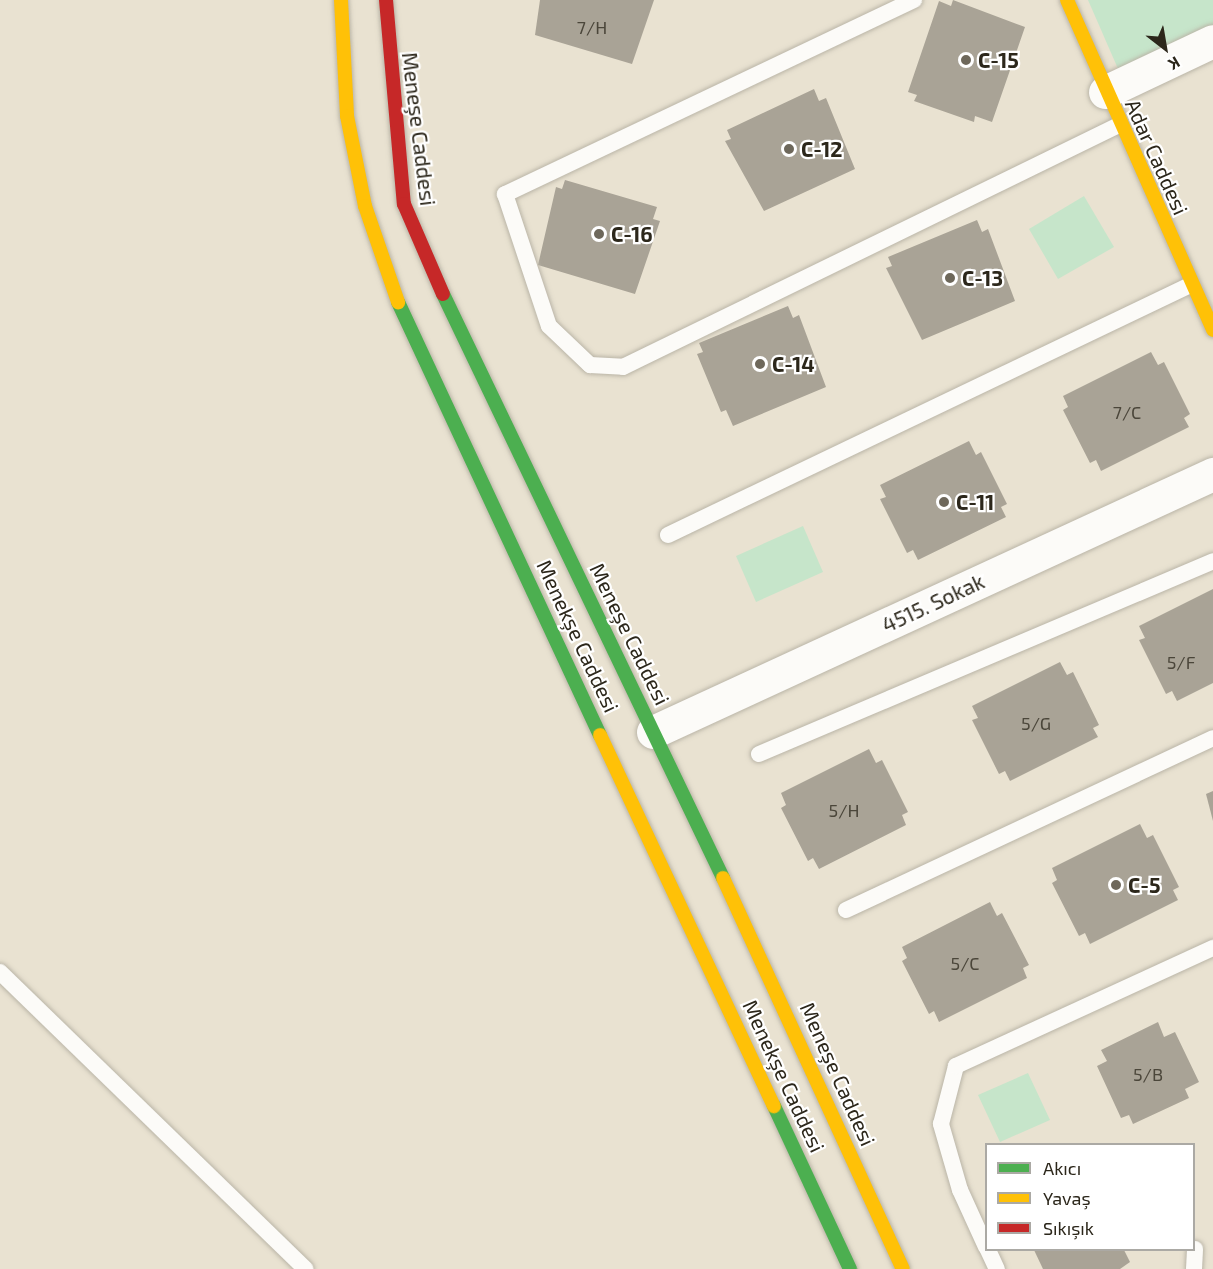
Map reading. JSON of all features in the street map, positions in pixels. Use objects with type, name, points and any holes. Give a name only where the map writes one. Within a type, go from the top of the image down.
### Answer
[{"type":"street","name":"Menekşe Caddesi","points":[[341,0],[347,116],[364,206],[400,308],[850,1269]]},
{"type":"street","name":"Meneşe Caddesi","points":[[386,0],[404,204],[903,1269]]},
{"type":"street","name":"Adar Caddesi","points":[[1067,0],[1119,125],[1190,285],[1213,330]]},
{"type":"street","points":[[1105,92],[1213,41]]},
{"type":"street","name":"4515. Sokak","points":[[653,732],[1213,474]]},
{"type":"lane","points":[[914,0],[506,194],[549,326],[590,365],[623,367],[1119,125]]},
{"type":"lane","points":[[668,535],[1190,285]]},
{"type":"lane","points":[[759,754],[1213,561]]},
{"type":"lane","points":[[846,910],[1213,738]]},
{"type":"lane","points":[[985,1244],[960,1190],[941,1124],[956,1066],[1213,948]]},
{"type":"lane","points":[[0,972],[305,1269]]},
{"type":"lane","points":[[1194,1269],[1196,1250]]},
{"type":"lane","points":[[988,1251],[997,1269]]},
{"type":"green space","points":[[1088,0],[1213,0],[1213,26],[1119,71]]},
{"type":"green space","points":[[1084,196],[1114,247],[1058,279],[1029,229]]},
{"type":"green space","points":[[803,526],[823,572],[756,602],[736,556]]},
{"type":"green space","points":[[1028,1073],[1050,1120],[1000,1142],[978,1095]]},
{"type":"building","points":[[540,0],[654,0],[632,64],[535,35]]},
{"type":"building","name":"C-15","points":[[953,0],[1025,27],[992,122],[975,116],[974,122],[914,101],[917,95],[908,92],[939,1],[951,6]]},
{"type":"building","name":"C-12","points":[[814,89],[819,101],[826,98],[855,169],[764,211],[725,141],[731,139],[727,130]]},
{"type":"building","name":"C-16","points":[[565,180],[657,207],[653,219],[660,221],[635,294],[538,265],[556,187],[562,189]]},
{"type":"building","name":"C-13","points":[[977,220],[982,232],[988,229],[1015,301],[922,340],[886,268],[892,266],[888,257]]},
{"type":"building","name":"C-14","points":[[788,306],[793,318],[799,315],[826,387],[733,426],[726,410],[721,412],[697,354],[703,352],[699,343]]},
{"type":"building","points":[[1151,352],[1158,365],[1164,362],[1190,414],[1184,418],[1189,427],[1101,471],[1096,460],[1090,463],[1063,410],[1068,407],[1063,396]]},
{"type":"building","name":"C-11","points":[[969,441],[976,455],[981,452],[1007,504],[1001,507],[1006,517],[918,560],[913,550],[907,553],[880,499],[886,497],[880,485]]},
{"type":"building","points":[[1213,589],[1213,683],[1177,701],[1172,691],[1166,694],[1139,640],[1145,638],[1139,626]]},
{"type":"building","points":[[1060,662],[1067,675],[1073,672],[1099,725],[1093,728],[1098,737],[1010,781],[1005,771],[999,774],[972,720],[978,718],[972,706]]},
{"type":"building","points":[[869,749],[876,763],[882,760],[908,812],[902,815],[906,825],[819,869],[813,858],[808,861],[781,808],[786,805],[781,793]]},
{"type":"building","points":[[1213,791],[1213,821],[1206,794]]},
{"type":"building","name":"C-5","points":[[1140,824],[1147,838],[1153,835],[1179,887],[1173,890],[1178,900],[1090,944],[1085,933],[1079,936],[1052,883],[1057,880],[1052,868]]},
{"type":"building","points":[[990,902],[997,916],[1002,913],[1029,965],[1023,968],[1027,978],[939,1022],[934,1011],[929,1014],[902,961],[907,958],[902,947]]},
{"type":"building","points":[[1158,1022],[1164,1037],[1175,1032],[1199,1082],[1185,1089],[1189,1098],[1133,1124],[1129,1115],[1121,1118],[1097,1066],[1107,1061],[1101,1050]]},
{"type":"building","points":[[1034,1251],[1124,1251],[1130,1262],[1120,1269],[1043,1269]]},
{"type":"traffic: fast","points":[[443,294],[723,878]]},
{"type":"traffic: fast","points":[[398,302],[600,735]]},
{"type":"traffic: fast","points":[[774,1106],[850,1269]]},
{"type":"traffic: slow","points":[[341,0],[347,116],[365,206],[398,302]]},
{"type":"traffic: slow","points":[[1067,0],[1213,330]]},
{"type":"traffic: slow","points":[[600,735],[774,1106]]},
{"type":"traffic: slow","points":[[723,878],[903,1269]]},
{"type":"traffic: jam","points":[[386,0],[404,204],[443,294]]},
{"type":"place","name":"C-15","points":[[966,60]]},
{"type":"place","name":"C-12","points":[[789,149]]},
{"type":"place","name":"C-16","points":[[599,234]]},
{"type":"place","name":"C-13","points":[[950,278]]},
{"type":"place","name":"C-14","points":[[760,364]]},
{"type":"place","name":"C-11","points":[[944,502]]},
{"type":"place","name":"C-5","points":[[1116,885]]}]
